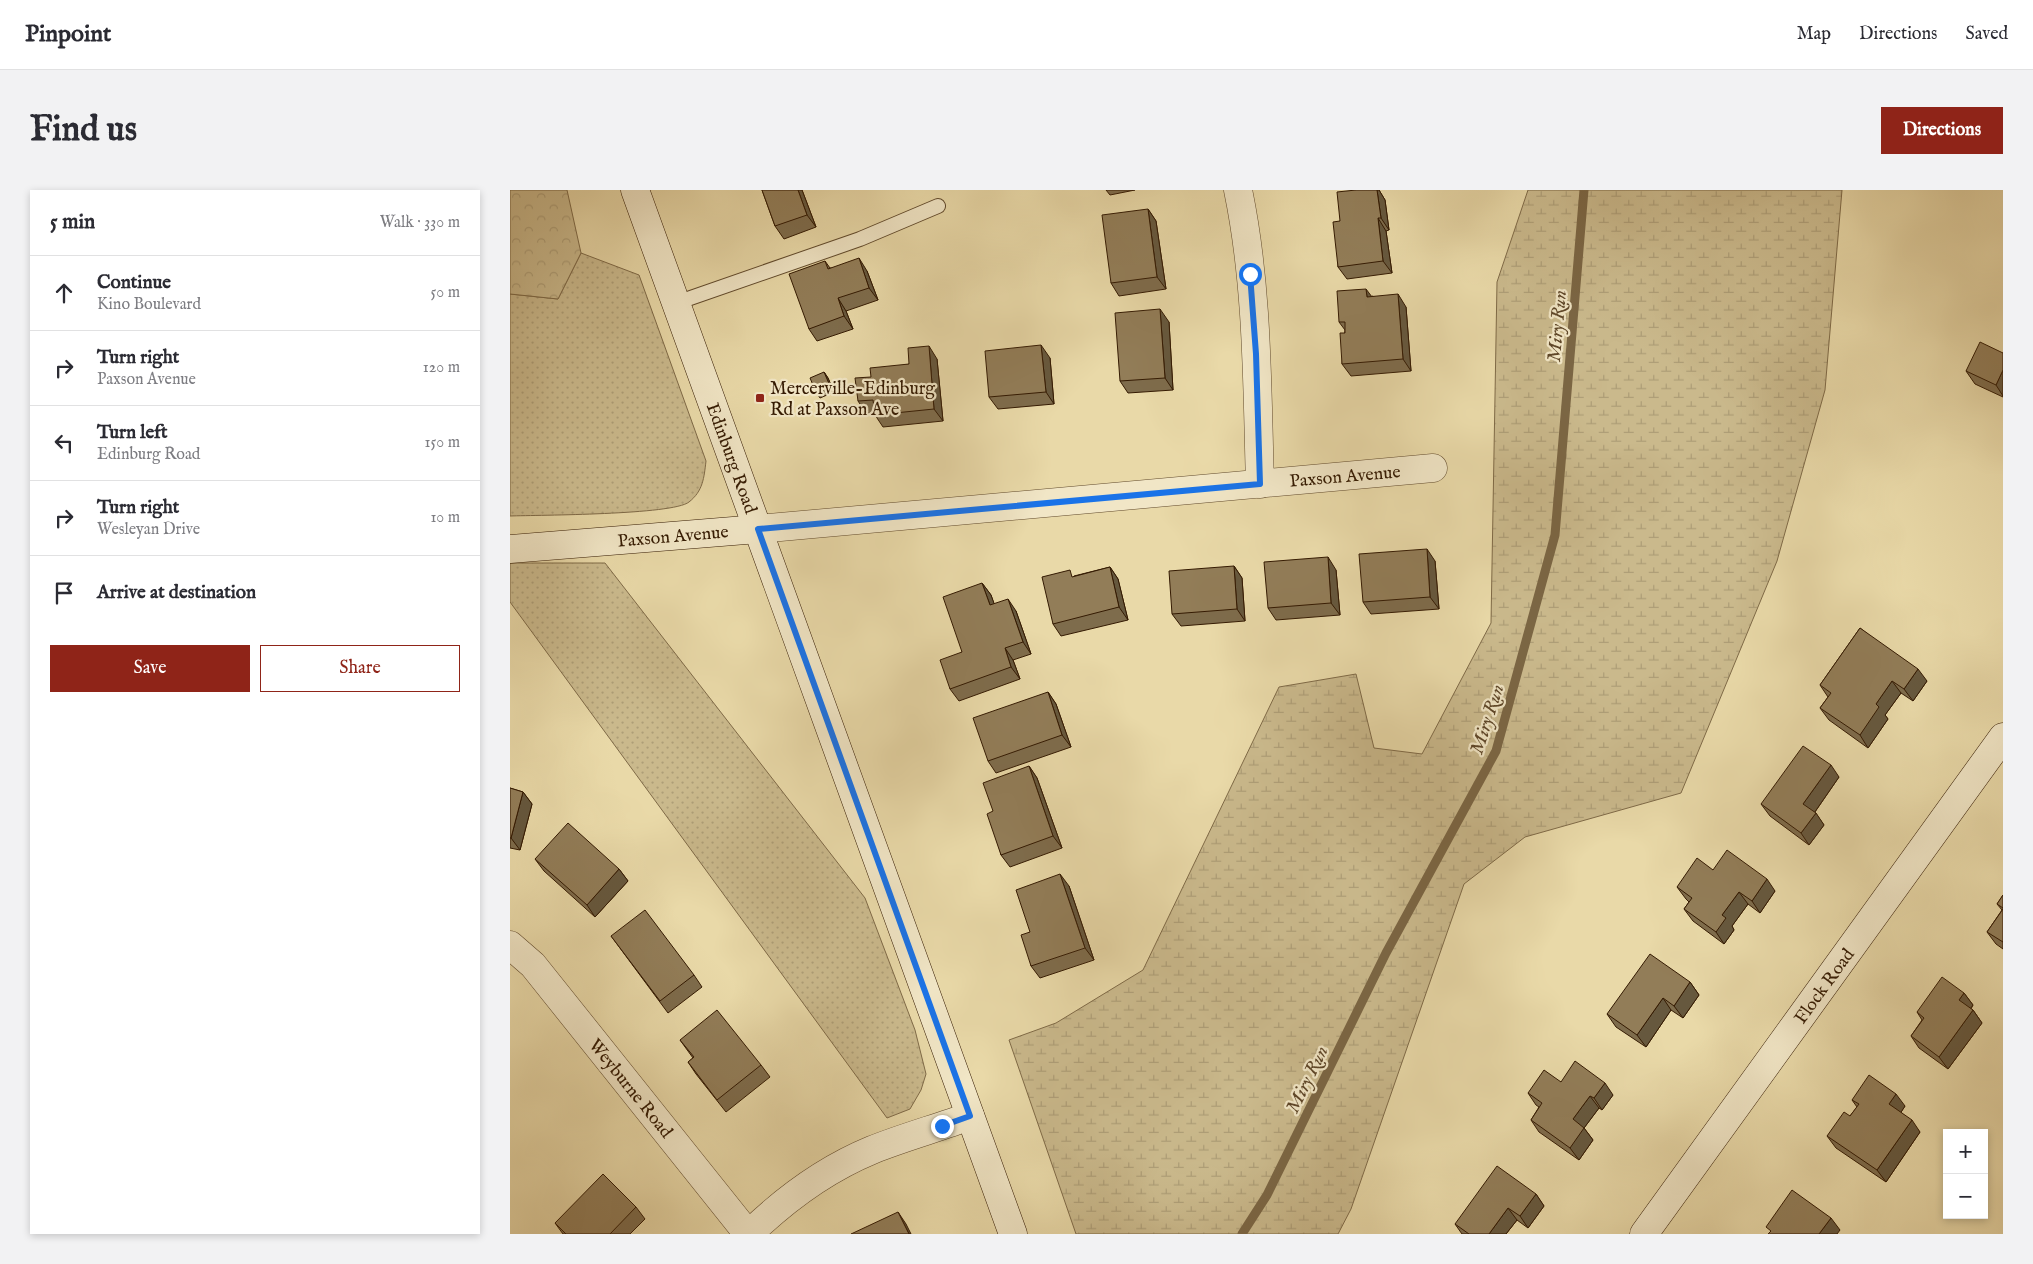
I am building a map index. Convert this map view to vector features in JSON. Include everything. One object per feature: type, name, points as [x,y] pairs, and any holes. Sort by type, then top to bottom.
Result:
[{"type":"street","name":"Edinburg Road","points":[[635,190],[1013,1234]]},
{"type":"street","points":[[1238,190],[1250,274],[1256,354],[1260,484]]},
{"type":"street","name":"Paxson Avenue","points":[[510,549],[758,529],[1433,468]]},
{"type":"street","name":"Flock Road","points":[[1644,1234],[2003,737]]},
{"type":"street","name":"Weyburne Road","points":[[510,945],[533,965],[748,1234]]},
{"type":"street","points":[[748,1234],[772,1211],[824,1175],[872,1150],[970,1116]]},
{"type":"lane","points":[[676,303],[860,239],[938,206]]},
{"type":"green space","points":[[510,190],[567,190],[581,253],[558,299],[510,294]]},
{"type":"green space","points":[[1528,190],[1842,190],[1825,390],[1777,561],[1681,793],[1525,837],[1464,884],[1351,1209],[1338,1234],[1076,1234],[1009,1040],[1056,1023],[1143,970],[1279,687],[1356,674],[1374,748],[1422,754],[1491,623],[1497,282]]},
{"type":"green space","points":[[581,253],[639,275],[706,461],[703,479],[700,489],[689,502],[658,510],[575,515],[510,516],[510,294],[558,299]]},
{"type":"green space","points":[[510,563],[605,563],[865,898],[915,1030],[926,1074],[921,1090],[910,1109],[887,1118],[510,602]]},
{"type":"building","points":[[762,190],[798,190],[807,215],[775,226]]},
{"type":"building","points":[[1377,190],[1381,218],[1378,218],[1383,261],[1338,267],[1333,222],[1340,221],[1337,192]]},
{"type":"building","points":[[1148,209],[1157,277],[1111,283],[1102,215]]},
{"type":"building","points":[[859,258],[869,288],[838,298],[844,316],[809,329],[789,274],[825,261],[828,269]]},
{"type":"building","points":[[1366,289],[1367,297],[1398,294],[1403,359],[1342,364],[1340,333],[1345,333],[1345,322],[1339,322],[1337,291]]},
{"type":"building","points":[[1160,309],[1165,378],[1120,381],[1115,313]]},
{"type":"building","points":[[1980,342],[2003,353],[2003,370],[1996,385],[1966,371]]},
{"type":"building","points":[[1041,345],[1046,392],[989,397],[985,351]]},
{"type":"building","points":[[929,346],[934,409],[875,415],[873,400],[858,401],[855,378],[871,377],[870,368],[909,364],[908,348]]},
{"type":"building","points":[[824,372],[830,386],[816,392],[810,378]]},
{"type":"building","points":[[1427,549],[1430,597],[1363,602],[1359,554]]},
{"type":"building","points":[[1328,557],[1331,603],[1268,608],[1264,562]]},
{"type":"building","points":[[1234,566],[1237,609],[1172,614],[1169,571]]},
{"type":"building","points":[[1110,567],[1119,607],[1053,624],[1042,577],[1070,570],[1072,577]]},
{"type":"building","points":[[982,583],[990,605],[1008,599],[1023,642],[1005,648],[1011,667],[950,689],[940,660],[962,652],[943,597]]},
{"type":"building","points":[[1860,628],[1918,669],[1904,689],[1892,681],[1876,704],[1879,707],[1860,735],[1820,708],[1831,693],[1820,685]]},
{"type":"building","points":[[1048,692],[1062,735],[988,761],[973,718]]},
{"type":"building","points":[[1803,746],[1831,765],[1803,804],[1816,813],[1801,833],[1761,804]]},
{"type":"building","points":[[1029,766],[1053,836],[1001,855],[987,814],[993,811],[983,783]]},
{"type":"building","points":[[510,788],[523,792],[511,838],[510,838]]},
{"type":"building","points":[[568,823],[619,869],[587,905],[535,859]]},
{"type":"building","points":[[1727,850],[1767,879],[1752,901],[1739,892],[1722,915],[1726,918],[1716,932],[1684,909],[1692,898],[1677,887],[1697,858],[1713,870]]},
{"type":"building","points":[[1060,874],[1085,948],[1031,966],[1021,935],[1030,932],[1016,890]]},
{"type":"building","points":[[2003,895],[2003,908],[1997,904]]},
{"type":"building","points":[[2003,909],[2003,942],[1987,932]]},
{"type":"building","points":[[645,910],[694,975],[660,1001],[611,936]]},
{"type":"building","points":[[1650,954],[1690,982],[1674,1006],[1663,998],[1637,1035],[1607,1014]]},
{"type":"building","points":[[1942,977],[1964,993],[1959,1000],[1973,1010],[1939,1057],[1911,1036],[1924,1018],[1917,1012]]},
{"type":"building","points":[[717,1010],[761,1065],[717,1100],[688,1062],[694,1057],[680,1040]]},
{"type":"building","points":[[1575,1061],[1605,1083],[1594,1098],[1590,1096],[1573,1119],[1584,1128],[1570,1148],[1531,1120],[1542,1103],[1528,1093],[1544,1070],[1561,1082]]},
{"type":"building","points":[[1869,1075],[1896,1094],[1889,1104],[1912,1120],[1877,1170],[1827,1136],[1844,1112],[1850,1116],[1859,1104],[1852,1100]]},
{"type":"building","points":[[1497,1166],[1536,1194],[1520,1216],[1508,1208],[1489,1234],[1469,1234],[1455,1224]]},
{"type":"building","points":[[603,1174],[636,1207],[610,1234],[566,1234],[555,1223]]},
{"type":"building","points":[[1792,1190],[1831,1218],[1819,1234],[1768,1234],[1771,1231],[1766,1227]]},
{"type":"building","points":[[898,1212],[909,1234],[851,1234]]},
{"type":"waterway","name":"Miry Run","points":[[1242,1234],[1267,1195],[1386,953],[1496,751],[1555,535],[1584,190]]},
{"type":"place","name":"Mercerville-Edinburg Rd at Paxson Ave","points":[[760,398]]},
{"type":"route","points":[[942,1126],[970,1116],[758,529],[1260,484],[1256,354],[1250,274]]}]
